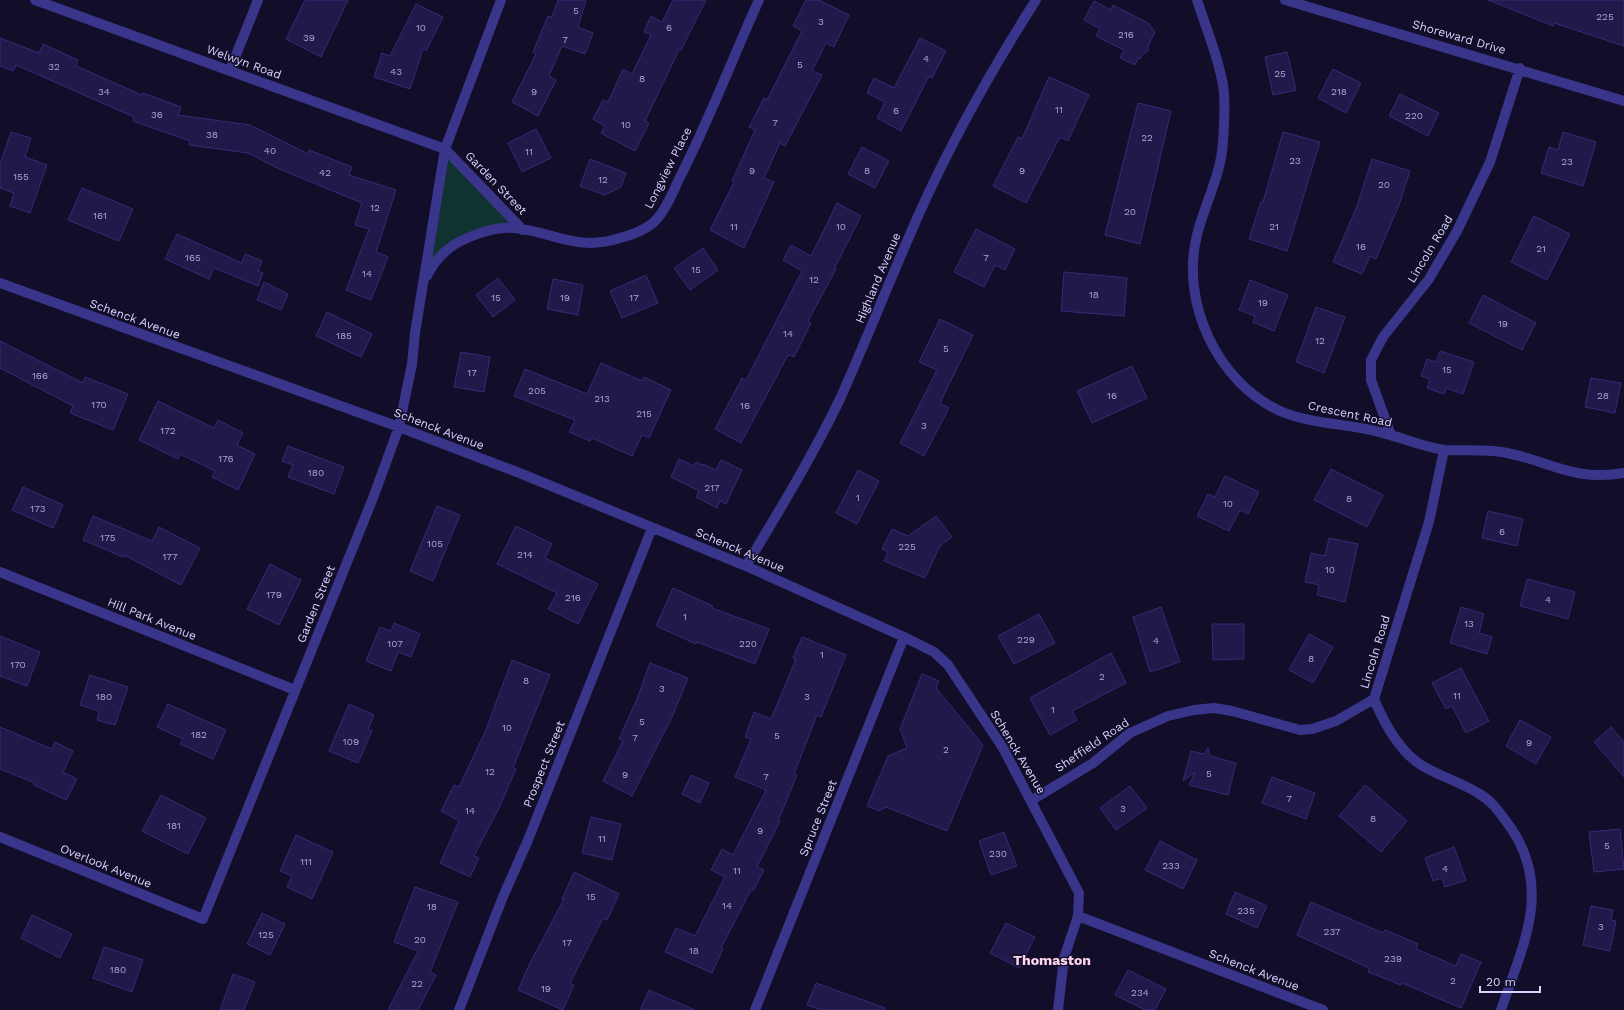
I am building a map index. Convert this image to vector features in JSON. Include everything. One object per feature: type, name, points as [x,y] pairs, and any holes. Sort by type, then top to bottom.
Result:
[{"type":"street","name":"Welwyn Road","points":[[35,0],[445,149]]},
{"type":"street","points":[[230,70],[258,0]]},
{"type":"street","name":"Garden Street","points":[[203,919],[373,498],[399,427],[412,364],[422,289],[445,149],[501,0]]},
{"type":"street","name":"Longview Place","points":[[523,230],[579,243],[603,243],[636,233],[652,223],[662,212],[691,155],[759,0]]},
{"type":"street","name":"Highland Avenue","points":[[746,566],[801,474],[839,399],[883,303],[905,245],[955,139],[1006,47],[1036,0]]},
{"type":"street","name":"Crescent Road","points":[[1197,0],[1220,73],[1224,98],[1223,144],[1218,176],[1197,235],[1192,267],[1193,288],[1208,338],[1216,353],[1236,380],[1259,398],[1281,411],[1320,423],[1362,428],[1444,450],[1502,452],[1585,476],[1624,473]]},
{"type":"street","name":"Shoreward Drive","points":[[1286,0],[1520,68],[1624,101]]},
{"type":"street","name":"Lincoln Road","points":[[1391,435],[1371,380],[1372,360],[1383,337],[1430,278],[1457,231],[1490,162],[1520,68]]},
{"type":"street","name":"Garden Street","points":[[445,149],[523,230]]},
{"type":"street","name":"Garden Street","points":[[422,289],[436,260],[458,242],[491,230],[506,228],[523,230]]},
{"type":"street","name":"Schenck Avenue","points":[[0,283],[399,427],[522,474],[746,566],[904,636],[934,652],[948,665],[1003,748],[1032,800],[1076,887],[1080,901],[1078,916],[1323,1010]]},
{"type":"street","name":"Lincoln Road","points":[[1444,450],[1430,522],[1374,699],[1386,724],[1409,755],[1420,764],[1479,794],[1497,808],[1518,839],[1524,854],[1533,889],[1531,920],[1502,1010]]},
{"type":"street","name":"Prospect Street","points":[[459,1010],[502,899],[528,840],[652,528]]},
{"type":"street","name":"Hill Park Avenue","points":[[0,572],[295,690]]},
{"type":"street","name":"Spruce Street","points":[[756,1010],[904,636]]},
{"type":"street","name":"Sheffield Road","points":[[1032,800],[1093,763],[1130,733],[1168,716],[1194,710],[1214,708],[1232,710],[1300,730],[1312,729],[1336,721],[1374,699]]},
{"type":"street","name":"Overlook Avenue","points":[[0,837],[203,919]]},
{"type":"street","points":[[1058,1010],[1064,958],[1078,916]]},
{"type":"green space","points":[[445,149],[514,228],[458,242],[426,277]]},
{"type":"building","points":[[305,0],[348,0],[321,57],[286,39]]},
{"type":"building","points":[[558,0],[586,0],[578,27],[593,33],[585,54],[562,46],[549,76],[556,80],[538,116],[512,102],[536,54],[533,52],[548,16],[552,17]]},
{"type":"building","points":[[673,0],[706,0],[681,50],[679,50],[645,121],[649,123],[635,151],[601,133],[605,126],[593,119],[603,100],[608,102],[623,69],[632,74],[651,35],[644,32],[651,16],[662,22]]},
{"type":"building","points":[[806,0],[819,0],[849,15],[834,47],[826,43],[812,71],[822,75],[785,146],[780,143],[764,178],[774,182],[744,248],[710,230],[734,182],[732,181],[755,130],[749,127],[764,98],[767,100],[802,31],[793,26]]},
{"type":"building","points":[[1488,0],[1624,0],[1624,46],[1554,23],[1553,26]]},
{"type":"building","points":[[1094,1],[1111,10],[1113,5],[1148,23],[1155,32],[1148,46],[1148,51],[1143,54],[1140,59],[1138,58],[1135,65],[1120,58],[1124,50],[1096,36],[1100,29],[1084,20]]},
{"type":"building","points":[[416,4],[443,17],[426,51],[423,49],[410,89],[374,77],[382,53],[390,56]]},
{"type":"building","points":[[0,38],[39,53],[43,44],[78,60],[76,66],[142,95],[143,93],[181,107],[178,115],[250,125],[308,154],[309,150],[352,167],[349,175],[396,190],[376,252],[388,257],[371,300],[346,290],[369,229],[355,225],[362,203],[277,168],[248,153],[189,145],[190,141],[133,121],[134,117],[16,65],[13,71],[0,66]]},
{"type":"building","points":[[920,38],[946,51],[932,78],[929,76],[901,131],[877,118],[885,102],[867,93],[874,78],[894,88]]},
{"type":"building","points":[[1287,52],[1296,90],[1273,95],[1265,57]]},
{"type":"building","points":[[1333,69],[1361,83],[1346,113],[1318,98]]},
{"type":"building","points":[[1049,77],[1089,95],[1068,141],[1060,137],[1026,203],[993,186],[1018,137],[1022,139]]},
{"type":"building","points":[[1400,94],[1439,113],[1428,136],[1389,116]]},
{"type":"building","points":[[1138,103],[1171,111],[1140,244],[1105,235]]},
{"type":"building","points":[[536,129],[551,158],[522,172],[508,143]]},
{"type":"building","points":[[11,132],[31,138],[25,157],[47,165],[30,213],[10,206],[14,193],[0,188],[0,164]]},
{"type":"building","points":[[1283,132],[1320,142],[1287,251],[1249,239],[1261,202],[1263,202]]},
{"type":"building","points":[[1563,132],[1596,142],[1583,186],[1541,173],[1549,147],[1558,150]]},
{"type":"building","points":[[862,147],[889,161],[875,188],[848,174]]},
{"type":"building","points":[[590,159],[626,173],[621,187],[605,195],[580,186]]},
{"type":"building","points":[[1372,159],[1410,171],[1399,205],[1376,259],[1370,256],[1362,274],[1333,262],[1357,206]]},
{"type":"building","points":[[82,188],[133,209],[119,241],[68,220]]},
{"type":"building","points":[[837,203],[861,216],[834,269],[836,269],[808,321],[811,323],[794,357],[788,355],[741,443],[715,429],[742,378],[746,380],[802,271],[783,260],[791,245],[811,256]]},
{"type":"building","points":[[1534,216],[1570,234],[1547,280],[1511,262]]},
{"type":"building","points":[[976,229],[1015,249],[1005,270],[995,265],[984,287],[954,272]]},
{"type":"building","points":[[177,234],[242,263],[245,254],[262,261],[258,271],[263,273],[258,286],[214,268],[209,279],[165,259]]},
{"type":"building","points":[[703,248],[718,270],[690,290],[674,268]]},
{"type":"building","points":[[1064,272],[1127,278],[1124,316],[1061,311]]},
{"type":"building","points":[[646,275],[658,303],[622,318],[610,291]]},
{"type":"building","points":[[498,278],[515,300],[493,317],[476,295]]},
{"type":"building","points":[[553,279],[583,285],[578,315],[547,309]]},
{"type":"building","points":[[1250,280],[1288,295],[1274,331],[1253,322],[1255,316],[1239,310]]},
{"type":"building","points":[[264,282],[288,294],[281,310],[257,300]]},
{"type":"building","points":[[1483,295],[1536,323],[1522,350],[1469,323]]},
{"type":"building","points":[[1316,307],[1345,317],[1324,373],[1296,362]]},
{"type":"building","points":[[327,312],[372,334],[361,357],[316,336]]},
{"type":"building","points":[[940,319],[973,335],[940,403],[949,408],[924,456],[900,443],[937,370],[919,362]]},
{"type":"building","points":[[0,341],[83,383],[85,377],[128,394],[113,430],[70,413],[73,406],[0,368]]},
{"type":"building","points":[[1440,351],[1474,362],[1463,394],[1446,388],[1444,394],[1427,388],[1430,379],[1421,376],[1427,359],[1436,362]]},
{"type":"building","points":[[461,352],[490,357],[484,392],[454,387]]},
{"type":"building","points":[[601,363],[642,381],[644,377],[671,390],[649,438],[642,435],[632,456],[592,438],[590,441],[569,432],[575,420],[514,396],[525,369],[587,394]]},
{"type":"building","points":[[1132,366],[1147,398],[1092,423],[1077,391]]},
{"type":"building","points":[[1591,378],[1621,383],[1615,413],[1585,407]]},
{"type":"building","points":[[158,401],[214,428],[218,420],[243,433],[237,445],[255,454],[238,490],[212,477],[215,471],[180,454],[178,459],[139,440]]},
{"type":"building","points":[[288,446],[344,467],[334,494],[288,477],[293,465],[282,461]]},
{"type":"building","points":[[679,459],[694,466],[696,462],[716,470],[721,460],[742,470],[726,504],[720,501],[717,508],[696,497],[699,491],[671,477]]},
{"type":"building","points":[[1331,469],[1383,495],[1367,527],[1314,500]]},
{"type":"building","points":[[858,470],[879,481],[857,524],[836,513]]},
{"type":"building","points":[[1225,476],[1259,492],[1248,514],[1240,510],[1229,531],[1197,516],[1208,494],[1215,497]]},
{"type":"building","points":[[23,487],[63,505],[53,528],[12,510]]},
{"type":"building","points":[[437,506],[460,515],[433,581],[410,571]]},
{"type":"building","points":[[1488,511],[1523,519],[1517,546],[1482,538]]},
{"type":"building","points":[[93,516],[152,541],[159,527],[200,548],[181,585],[124,555],[123,557],[83,540]]},
{"type":"building","points":[[936,516],[952,537],[940,546],[925,578],[884,561],[888,552],[882,549],[892,529],[908,536]]},
{"type":"building","points":[[516,526],[552,544],[545,558],[598,584],[578,624],[548,609],[557,593],[497,564]]},
{"type":"building","points":[[1329,538],[1358,544],[1345,602],[1317,595],[1319,585],[1305,582],[1311,553],[1325,556]]},
{"type":"building","points":[[270,564],[301,580],[279,625],[247,609]]},
{"type":"building","points":[[1527,579],[1575,592],[1568,619],[1520,606]]},
{"type":"building","points":[[673,588],[713,606],[712,608],[769,629],[755,664],[697,642],[696,644],[656,626]]},
{"type":"building","points":[[1161,607],[1180,662],[1150,672],[1133,617]]},
{"type":"building","points":[[1461,607],[1484,614],[1479,633],[1492,637],[1487,654],[1450,643]]},
{"type":"building","points":[[1039,614],[1055,643],[1014,664],[998,636]]},
{"type":"building","points":[[394,623],[420,634],[411,657],[398,652],[391,671],[366,661],[380,627],[391,631]]},
{"type":"building","points":[[1212,624],[1244,624],[1244,659],[1213,660]]},
{"type":"building","points":[[1309,634],[1333,647],[1313,683],[1289,670]]},
{"type":"building","points":[[0,636],[40,652],[27,686],[0,676]]},
{"type":"building","points":[[802,637],[846,655],[821,717],[817,715],[794,774],[797,775],[778,821],[780,821],[757,867],[764,870],[753,891],[751,890],[721,948],[723,949],[712,973],[665,952],[676,928],[695,936],[725,877],[711,870],[722,849],[733,855],[766,790],[735,777],[751,739],[745,737],[754,712],[771,719],[796,659],[793,658]]},
{"type":"building","points":[[1111,653],[1126,683],[1072,711],[1077,720],[1050,735],[1030,698]]},
{"type":"building","points":[[512,660],[550,675],[513,768],[516,769],[499,808],[474,856],[479,858],[470,877],[440,863],[459,821],[441,811],[454,785],[459,787],[485,732]]},
{"type":"building","points":[[650,663],[688,678],[672,717],[632,796],[603,781],[623,741],[619,739],[637,699]]},
{"type":"building","points":[[1461,668],[1489,721],[1466,733],[1452,706],[1446,709],[1432,683]]},
{"type":"building","points":[[922,674],[939,681],[936,688],[983,745],[947,831],[886,807],[879,811],[867,806],[888,756],[907,748],[900,729]]},
{"type":"building","points":[[90,675],[128,687],[115,725],[97,720],[99,711],[80,705]]},
{"type":"building","points":[[168,704],[226,730],[213,759],[180,744],[183,739],[157,727]]},
{"type":"building","points":[[349,704],[374,715],[368,729],[372,731],[358,763],[329,751]]},
{"type":"building","points":[[1520,720],[1551,737],[1536,764],[1506,746]]},
{"type":"building","points":[[0,727],[52,749],[55,742],[73,751],[63,772],[77,779],[66,800],[34,785],[35,783],[0,769]]},
{"type":"building","points":[[1611,727],[1624,742],[1624,777],[1594,742]]},
{"type":"building","points":[[1208,748],[1210,756],[1236,763],[1228,795],[1189,785],[1195,772],[1183,781],[1191,751],[1204,754]]},
{"type":"building","points":[[691,775],[709,783],[700,803],[682,794]]},
{"type":"building","points":[[1272,777],[1315,793],[1306,819],[1262,803]]},
{"type":"building","points":[[1365,785],[1407,821],[1381,852],[1339,816]]},
{"type":"building","points":[[1130,786],[1147,808],[1116,830],[1100,808]]},
{"type":"building","points":[[161,795],[206,818],[188,854],[142,831]]},
{"type":"building","points":[[591,817],[621,824],[612,860],[582,853]]},
{"type":"building","points":[[1620,829],[1624,869],[1594,872],[1589,832]]},
{"type":"building","points":[[1004,832],[1017,866],[991,875],[979,841]]},
{"type":"building","points":[[296,835],[333,852],[312,899],[287,887],[292,876],[280,871]]},
{"type":"building","points":[[1160,841],[1197,860],[1183,889],[1145,870]]},
{"type":"building","points":[[1454,847],[1466,880],[1445,887],[1442,878],[1433,881],[1425,858]]},
{"type":"building","points":[[574,872],[619,894],[607,920],[603,918],[570,983],[574,985],[563,1010],[518,990],[529,965],[564,899],[562,899]]},
{"type":"building","points":[[415,887],[458,902],[430,972],[436,975],[418,1010],[388,1010],[418,951],[394,942]]},
{"type":"building","points":[[1235,892],[1267,906],[1257,928],[1226,914]]},
{"type":"building","points":[[1311,902],[1383,933],[1385,930],[1418,944],[1416,949],[1456,966],[1461,954],[1481,962],[1461,1008],[1402,983],[1401,985],[1368,972],[1369,968],[1297,935]]},
{"type":"building","points":[[1591,906],[1613,910],[1611,920],[1616,921],[1610,951],[1583,945]]},
{"type":"building","points":[[262,913],[285,924],[270,955],[247,944]]},
{"type":"building","points":[[32,915],[72,934],[60,958],[21,938]]},
{"type":"building","points":[[1006,923],[1035,937],[1019,968],[990,953]]},
{"type":"building","points":[[104,947],[143,960],[132,992],[93,978]]},
{"type":"building","points":[[1128,970],[1166,989],[1155,1010],[1145,1010],[1115,995]]},
{"type":"building","points":[[233,974],[255,982],[244,1010],[220,1010]]},
{"type":"building","points":[[816,983],[885,1008],[884,1010],[821,1010],[807,1005]]},
{"type":"building","points":[[649,990],[695,1010],[640,1010]]},
{"type":"district","name":"Thomaston","points":[[1052,960]]}]
